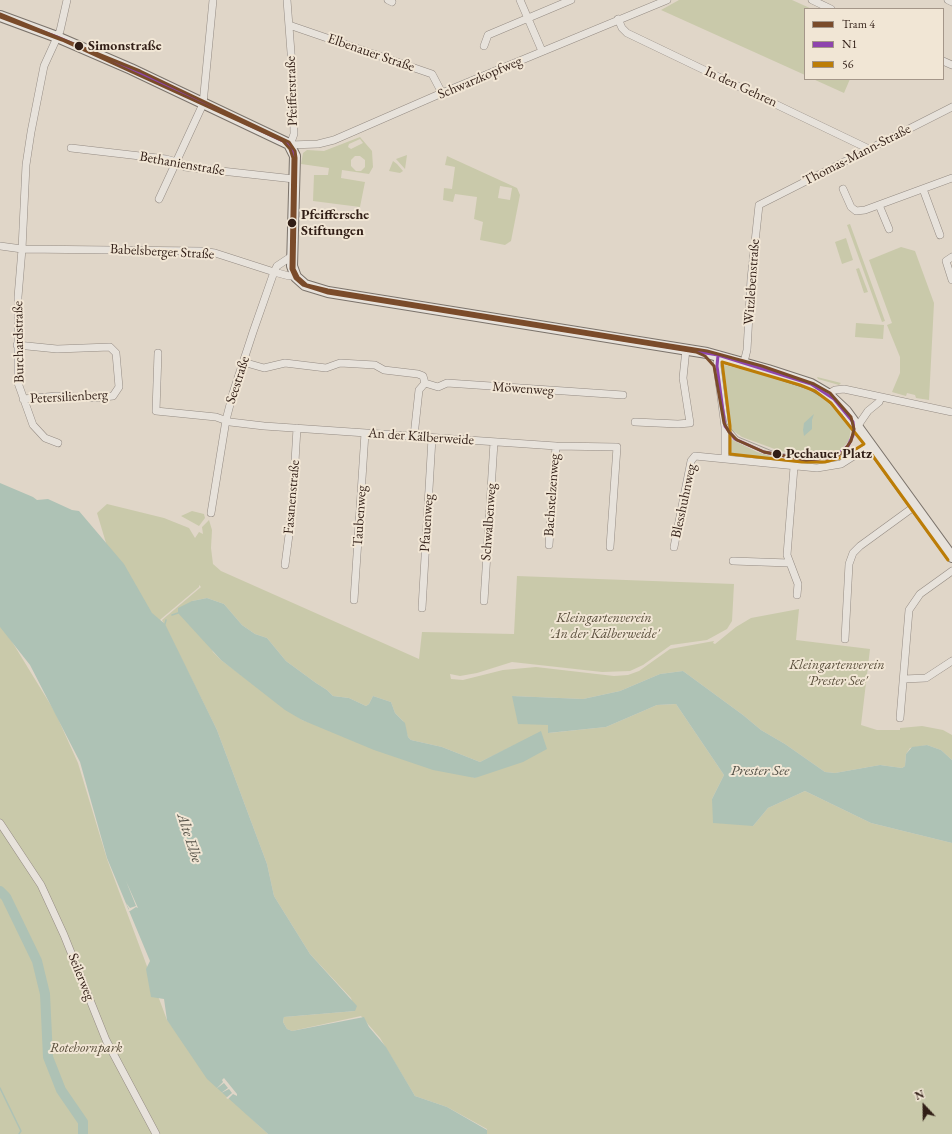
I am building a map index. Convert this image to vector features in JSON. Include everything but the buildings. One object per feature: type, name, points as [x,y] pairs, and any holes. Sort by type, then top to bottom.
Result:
[{"type":"main road","points":[[0,16],[57,37],[282,139],[290,145]]},
{"type":"main road","name":"Pfeifferstraße","points":[[290,145],[295,154],[292,256],[292,269],[295,276]]},
{"type":"main road","points":[[295,276],[305,285],[328,292],[686,349],[718,355],[802,380],[828,394],[842,407],[952,557]]},
{"type":"street","points":[[22,248],[26,165],[31,132],[44,66],[57,37],[66,11],[67,0]]},
{"type":"street","points":[[159,199],[203,103],[213,0]]},
{"type":"street","name":"Pfeifferstraße","points":[[287,0],[294,134],[290,145]]},
{"type":"street","points":[[520,0],[542,51]]},
{"type":"street","points":[[484,46],[488,35],[571,0]]},
{"type":"street","name":"Schwarzkopfweg","points":[[290,145],[318,144],[334,140],[653,3],[667,0]]},
{"type":"street","points":[[812,0],[829,8]]},
{"type":"street","points":[[948,0],[952,2]]},
{"type":"street","name":"In den Gehren","points":[[618,19],[622,28],[627,33],[870,149]]},
{"type":"street","name":"Elbenauer Straße","points":[[289,25],[432,74],[442,93]]},
{"type":"street","name":"Thomas-Mann-Straße","points":[[762,203],[952,107]]},
{"type":"street","name":"Bethanienstraße","points":[[71,148],[166,159],[177,162],[185,167],[294,179]]},
{"type":"street","points":[[843,189],[851,207],[856,211],[879,205],[952,178]]},
{"type":"street","points":[[923,189],[940,235]]},
{"type":"street","name":"Witzlebenstraße","points":[[744,362],[747,350],[758,208],[762,203]]},
{"type":"street","points":[[879,205],[889,229]]},
{"type":"street","name":"Babelsberger Straße","points":[[0,246],[22,248],[202,251],[215,253],[274,272]]},
{"type":"street","name":"Burchardstraße","points":[[22,248],[18,297],[17,379],[30,421],[36,430],[48,440],[58,443]]},
{"type":"street","points":[[292,256],[277,266],[274,272],[295,276]]},
{"type":"street","points":[[952,256],[946,262],[952,280]]},
{"type":"street","name":"Seestraße","points":[[212,513],[226,420],[233,393],[274,272]]},
{"type":"street","name":"Petersilienberg","points":[[17,345],[57,349],[110,347],[116,353],[119,387],[113,396],[95,398],[57,396],[23,399]]},
{"type":"street","points":[[636,422],[678,424],[690,423],[683,378],[686,349]]},
{"type":"street","name":"An der Kälberweide","points":[[158,353],[156,411],[216,417],[226,420],[297,428],[556,446],[617,448],[610,547]]},
{"type":"street","points":[[718,355],[717,366],[725,427],[725,459],[817,468],[836,466],[855,456],[871,445]]},
{"type":"street","points":[[244,362],[264,368],[285,363],[326,368],[340,363],[375,365],[384,370],[418,374],[423,376],[425,383],[419,390],[414,436]]},
{"type":"street","name":"Möwenweg","points":[[425,383],[438,387],[447,383],[623,396]]},
{"type":"street","points":[[828,394],[840,389],[952,412]]},
{"type":"street","points":[[855,424],[868,411],[877,405],[881,397]]},
{"type":"street","name":"Fasanenstraße","points":[[285,565],[292,512],[297,428]]},
{"type":"street","name":"Taubenweg","points":[[354,600],[365,433]]},
{"type":"street","name":"Pfauenweg","points":[[422,608],[432,438]]},
{"type":"street","name":"Schwalbenweg","points":[[484,601],[494,442]]},
{"type":"street","name":"Bachstelzenweg","points":[[549,545],[556,446]]},
{"type":"street","name":"Blesshuhnweg","points":[[674,548],[691,460],[695,456],[725,459]]},
{"type":"street","points":[[794,466],[787,555],[798,584],[797,595]]},
{"type":"street","points":[[844,639],[849,564],[853,553],[860,546],[915,506]]},
{"type":"street","points":[[733,561],[789,563]]},
{"type":"street","points":[[900,718],[909,610],[918,596],[952,571]]},
{"type":"street","points":[[904,679],[926,678],[952,661]]},
{"type":"street","name":"Seilerweg","points":[[0,823],[40,885],[64,935],[106,1040],[156,1134]]},
{"type":"green space","points":[[679,0],[792,0],[810,8],[804,8],[804,75],[661,10]]},
{"type":"green space","points":[[815,80],[850,80],[844,93]]},
{"type":"green space","points":[[360,137],[372,151],[373,167],[369,174],[342,170],[341,178],[365,182],[360,207],[313,201],[314,175],[328,175],[329,168],[301,164],[303,153],[307,150],[324,151]],"holes":[[[360,139],[363,143],[351,149],[348,147],[349,144]],[[355,156],[360,156],[365,160],[365,167],[361,171],[356,171],[351,166],[351,160]]]},
{"type":"green space","points":[[407,155],[405,169],[396,159]]},
{"type":"green space","points":[[447,156],[517,188],[520,195],[511,241],[505,245],[480,240],[483,222],[474,219],[477,197],[455,194],[453,202],[443,200],[444,188],[452,189],[455,167],[445,165]],"holes":[[[500,186],[512,188],[510,200],[498,198]]]},
{"type":"green space","points":[[393,161],[403,171],[400,173],[389,171]]},
{"type":"green space","points":[[850,224],[885,321],[882,322],[847,225]]},
{"type":"green space","points":[[846,238],[853,260],[842,264],[835,242]]},
{"type":"green space","points":[[901,247],[915,251],[934,303],[929,400],[916,398],[915,395],[907,393],[906,396],[892,392],[900,373],[900,357],[887,325],[892,323],[869,260]]},
{"type":"green space","points":[[859,268],[868,292],[864,293],[856,269]]},
{"type":"green space","points":[[856,323],[884,325],[883,339],[855,337]]},
{"type":"green space","name":"Pechauer Platz","points":[[720,364],[789,380],[828,400],[839,409],[851,427],[849,441],[836,454],[821,456],[780,451],[742,437],[732,430],[727,421]]},
{"type":"green space","points":[[817,377],[841,383],[839,385],[818,379]]},
{"type":"green space","name":"Pechauer Platz","points":[[729,438],[757,452],[792,462],[730,456]]},
{"type":"green space","points":[[107,504],[164,518],[189,528],[195,538],[199,532],[203,534],[202,527],[209,520],[212,530],[211,548],[213,564],[221,571],[419,659],[422,632],[514,634],[517,576],[734,584],[732,621],[727,629],[707,640],[671,645],[643,665],[630,671],[602,672],[512,662],[477,673],[460,676],[450,674],[451,679],[463,680],[503,670],[536,667],[614,676],[628,675],[639,671],[670,649],[714,641],[713,643],[715,644],[736,627],[751,618],[799,609],[796,640],[870,649],[861,725],[877,730],[900,730],[900,728],[922,726],[943,730],[952,735],[952,760],[941,750],[927,745],[910,748],[906,754],[905,766],[902,768],[880,765],[835,773],[825,772],[785,744],[761,730],[683,671],[660,674],[620,691],[583,699],[512,696],[548,725],[549,733],[606,727],[657,705],[676,704],[724,775],[712,799],[753,826],[768,808],[805,791],[871,823],[952,843],[952,1134],[487,1134],[487,1129],[447,1107],[415,1096],[380,1038],[361,1016],[292,1031],[287,1029],[283,1022],[284,1017],[355,1011],[351,998],[310,954],[274,896],[267,864],[217,730],[162,620],[201,587],[199,585],[199,587],[161,619],[153,628],[109,553],[97,513]],"holes":[[[207,598],[224,604],[242,625],[255,634],[267,638],[286,661],[327,690],[333,696],[349,698],[366,706],[369,704],[373,696],[391,702],[395,713],[403,721],[408,737],[411,740],[442,747],[480,762],[541,732],[475,778],[302,720],[221,660],[213,652],[192,601]]]},
{"type":"green space","points":[[192,511],[204,514],[205,518],[199,526],[181,516]]},
{"type":"green space","name":"Rotehornpark","points":[[0,622],[55,712],[78,763],[107,859],[167,1020],[255,1122],[268,1134],[0,1134]]},
{"type":"water","points":[[814,414],[812,429],[804,436],[804,423]]},
{"type":"water","name":"Alte Elbe","points":[[0,483],[37,500],[48,499],[72,510],[79,511],[124,564],[152,613],[165,624],[217,730],[267,864],[274,896],[310,954],[357,1006],[355,1011],[284,1017],[283,1022],[287,1029],[292,1031],[364,1017],[369,1027],[386,1047],[415,1096],[447,1107],[487,1130],[487,1134],[268,1134],[207,1079],[167,1020],[164,999],[151,997],[146,969],[150,961],[107,858],[80,762],[30,665],[0,627]]},
{"type":"water","points":[[207,598],[224,604],[242,625],[255,634],[267,638],[286,661],[327,690],[333,696],[349,698],[366,706],[369,704],[373,696],[391,702],[395,713],[405,723],[408,737],[411,740],[442,747],[480,762],[541,731],[547,749],[523,762],[475,778],[433,770],[374,750],[302,720],[285,710],[221,660],[178,613],[178,608],[192,601]]},
{"type":"water","name":"Prester See","points":[[683,671],[761,730],[785,744],[825,772],[835,773],[880,765],[902,768],[905,766],[906,754],[912,747],[927,745],[941,750],[952,760],[952,843],[871,823],[805,791],[768,808],[753,826],[713,823],[712,799],[724,775],[676,704],[657,705],[606,727],[548,733],[548,725],[518,724],[512,696],[583,699],[620,691],[660,674]]},
{"type":"pier","points":[[126,881],[138,908],[136,907],[130,911],[127,911],[129,909],[126,903],[130,908],[136,906]]},
{"type":"pier","points":[[224,1078],[237,1096],[233,1094],[228,1099],[226,1098],[232,1093],[229,1089],[221,1093],[228,1088],[224,1083],[216,1089],[223,1082],[222,1080]]},
{"type":"waterway","points":[[172,615],[178,613]]},
{"type":"waterway","points":[[165,624],[166,620]]},
{"type":"waterway","points":[[0,891],[6,897],[37,961],[45,994],[48,1057],[61,1090],[83,1122],[83,1134]]},
{"type":"waterway","points":[[0,1088],[21,1131],[19,1134]]},
{"type":"tram line","name":"4","points":[[0,14],[140,71],[289,142],[295,151],[296,158],[294,269],[298,277],[307,285],[328,290],[707,351],[762,366],[814,384],[830,393],[851,417],[854,429],[851,441],[844,451],[836,457],[806,460],[764,452],[737,440],[729,432],[724,423],[714,366],[705,356],[696,352],[328,293],[303,285],[295,278],[291,269],[293,158],[290,149],[283,141],[62,40],[0,17]]},
{"type":"tram line","points":[[718,384],[727,424],[738,437],[777,453],[824,459]]},
{"type":"transit line","name":"N1","points":[[0,16],[57,37],[131,69],[289,144],[295,156],[292,266],[296,277],[305,285],[328,292],[718,355]]},
{"type":"transit line","name":"N1","points":[[718,355],[811,384],[834,399],[853,422],[854,433],[848,446],[835,457],[806,460],[764,452],[735,439],[725,426],[717,366],[718,355]]},
{"type":"transit line","name":"56","points":[[722,362],[800,385],[815,391],[831,403],[864,444],[843,457],[825,462],[802,462],[730,454],[730,426],[722,362]]},
{"type":"transit line","name":"56","points":[[870,452],[948,560]]},
{"type":"place","name":"Simonstraße","points":[[79,46]]},
{"type":"place","name":"Pfeiffersche Stiftungen","points":[[292,223]]},
{"type":"place","name":"Pechauer Platz","points":[[777,454]]},
{"type":"park label","name":"Kleingartenverein 'An der Kälberweide'","points":[[604,626]]},
{"type":"park label","name":"Kleingartenverein 'Prester See'","points":[[837,674]]}]
